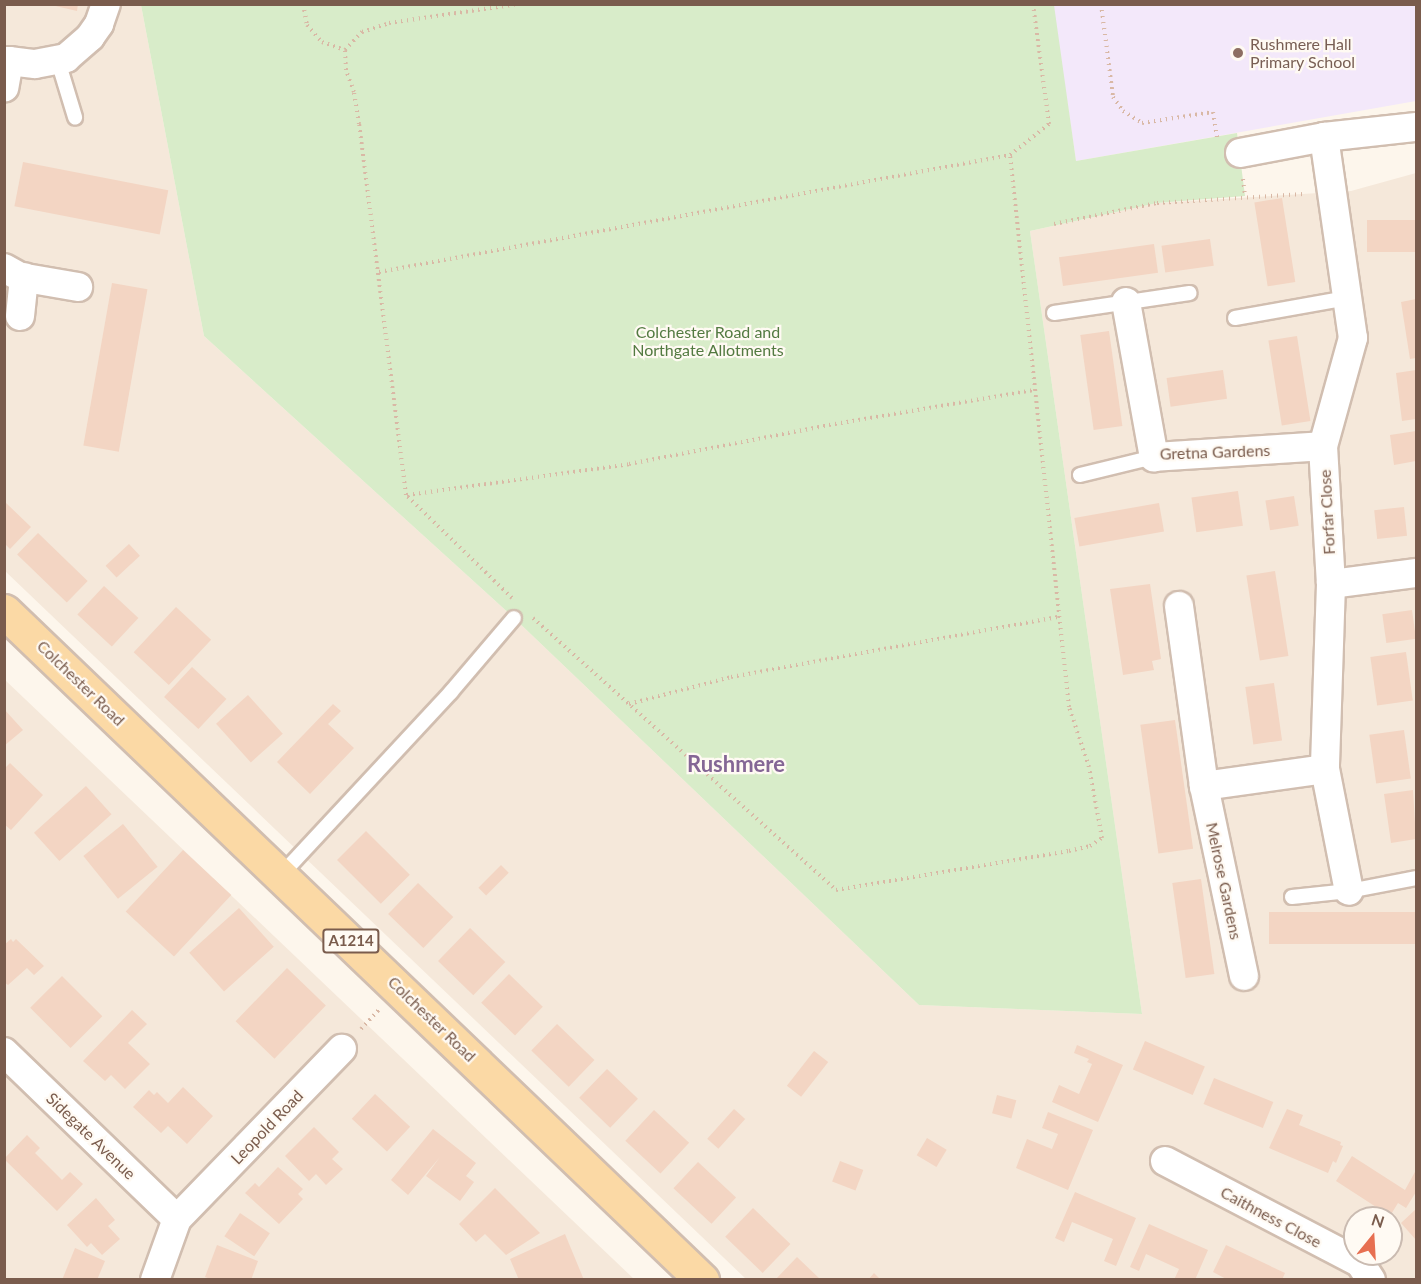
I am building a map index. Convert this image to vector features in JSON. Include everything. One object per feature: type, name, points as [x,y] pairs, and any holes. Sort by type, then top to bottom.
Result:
[{"type":"main road","name":"Colchester Road","points":[[4,611],[400,988],[702,1280]]},
{"type":"street","points":[[6,70],[58,61],[81,47],[99,24],[106,4]]},
{"type":"street","points":[[1240,153],[1324,137],[1416,127]]},
{"type":"street","name":"Forfar Close","points":[[1324,137],[1353,338],[1323,446],[1330,584],[1325,769],[1349,891]]},
{"type":"street","points":[[20,316],[14,273],[78,287]]},
{"type":"street","name":"Gretna Gardens","points":[[1126,302],[1154,457],[1323,446]]},
{"type":"street","points":[[1330,584],[1416,573]]},
{"type":"street","name":"Melrose Gardens","points":[[1179,606],[1204,786],[1244,976]]},
{"type":"street","points":[[1204,786],[1325,769]]},
{"type":"street","name":"Leopold Road","points":[[155,1280],[177,1219],[342,1049]]},
{"type":"street","name":"Sidegate Avenue","points":[[4,1052],[177,1219]]},
{"type":"street","name":"Caithness Close","points":[[1165,1161],[1360,1263],[1371,1280]]},
{"type":"lane","points":[[58,61],[75,117]]},
{"type":"lane","points":[[1054,313],[1190,293]]},
{"type":"lane","points":[[1235,318],[1347,298]]},
{"type":"lane","points":[[1080,475],[1154,457]]},
{"type":"lane","points":[[282,875],[520,615]]},
{"type":"lane","points":[[1292,897],[1349,891],[1416,878]]},
{"type":"path","points":[[303,4],[307,25],[322,42],[345,50]]},
{"type":"path","points":[[517,4],[389,23],[362,32],[345,50],[346,70],[354,92],[379,272],[406,495],[517,603]]},
{"type":"path","points":[[379,272],[1010,155],[1049,124],[1033,4]]},
{"type":"path","points":[[1101,4],[1113,98],[1123,111],[1142,123],[1213,112],[1221,156],[1240,153]]},
{"type":"path","points":[[520,615],[628,704],[836,890],[1069,851],[1090,846],[1102,838],[1089,767],[1069,707],[1010,155]]},
{"type":"path","points":[[1054,225],[1157,203],[1245,196],[1332,194]]},
{"type":"path","points":[[406,495],[629,465],[829,424],[1034,390]]},
{"type":"path","points":[[628,704],[731,676],[1058,617]]},
{"type":"path","points":[[342,1049],[400,988]]},
{"type":"shaded area","points":[[4,5],[141,5],[204,336],[514,618],[919,1005],[1142,1014],[1030,231],[1157,203],[1351,191],[1416,173],[1416,1279],[746,1279],[5,571]]},
{"type":"shaded area","name":"Rushmere Hall Primary School","points":[[1053,5],[1416,5],[1416,101],[1076,161]]},
{"type":"shaded area","points":[[4,679],[423,1078],[634,1279],[5,1279]]},
{"type":"green space","name":"Colchester Road and Northgate Allotments","points":[[141,5],[1054,5],[1076,161],[1237,133],[1245,196],[1157,203],[1030,231],[1142,1014],[919,1005],[514,618],[204,336]]},
{"type":"building","points":[[47,4],[78,4],[77,11]]},
{"type":"building","points":[[23,162],[168,190],[160,234],[14,206]]},
{"type":"building","points":[[1282,198],[1295,282],[1268,286],[1254,202]]},
{"type":"building","points":[[1367,220],[1416,220],[1416,252],[1367,252]]},
{"type":"building","points":[[1210,239],[1214,266],[1165,273],[1161,246]]},
{"type":"building","points":[[1154,244],[1158,273],[1063,286],[1059,257]]},
{"type":"building","points":[[112,283],[147,289],[119,452],[83,445]]},
{"type":"building","points":[[1416,299],[1416,358],[1410,359],[1401,302]]},
{"type":"building","points":[[1109,331],[1122,426],[1094,430],[1080,335]]},
{"type":"building","points":[[1297,336],[1310,421],[1282,425],[1268,341]]},
{"type":"building","points":[[1223,370],[1227,399],[1171,407],[1167,378]]},
{"type":"building","points":[[1416,370],[1416,419],[1402,421],[1396,373]]},
{"type":"building","points":[[1416,431],[1416,461],[1394,465],[1390,435]]},
{"type":"building","points":[[1238,491],[1243,526],[1196,532],[1191,498]]},
{"type":"building","points":[[1294,496],[1299,526],[1270,530],[1265,501]]},
{"type":"building","points":[[4,501],[31,527],[10,549],[4,543]]},
{"type":"building","points":[[1159,503],[1164,532],[1079,546],[1074,518]]},
{"type":"building","points":[[1404,507],[1407,536],[1377,539],[1374,510]]},
{"type":"building","points":[[38,533],[88,581],[67,603],[17,555]]},
{"type":"building","points":[[129,544],[140,556],[117,578],[106,566]]},
{"type":"building","points":[[1275,571],[1288,656],[1260,660],[1246,576]]},
{"type":"building","points":[[1150,584],[1161,659],[1152,661],[1154,670],[1123,675],[1110,589]]},
{"type":"building","points":[[104,586],[138,618],[112,647],[77,615]]},
{"type":"building","points":[[176,607],[211,640],[169,685],[134,652]]},
{"type":"building","points":[[1412,610],[1416,639],[1386,643],[1382,614]]},
{"type":"building","points":[[1406,652],[1413,701],[1377,706],[1370,657]]},
{"type":"building","points":[[192,667],[226,699],[198,729],[164,697]]},
{"type":"building","points":[[1274,683],[1282,740],[1253,744],[1245,687]]},
{"type":"building","points":[[248,695],[283,734],[251,762],[216,724]]},
{"type":"building","points":[[333,704],[341,711],[328,724],[354,748],[310,794],[277,762]]},
{"type":"building","points":[[4,709],[23,730],[4,746]]},
{"type":"building","points":[[1175,720],[1193,849],[1158,854],[1140,725]]},
{"type":"building","points":[[1404,730],[1411,779],[1376,783],[1369,735]]},
{"type":"building","points":[[10,763],[43,795],[11,830],[4,824],[4,769]]},
{"type":"building","points":[[86,786],[111,814],[59,861],[34,833]]},
{"type":"building","points":[[1413,790],[1416,839],[1391,843],[1384,794]]},
{"type":"building","points":[[123,824],[158,867],[118,899],[83,856]]},
{"type":"building","points":[[366,831],[410,875],[381,904],[337,860]]},
{"type":"building","points":[[183,850],[231,895],[174,956],[126,911]]},
{"type":"building","points":[[501,865],[509,873],[486,895],[478,888]]},
{"type":"building","points":[[1201,879],[1214,974],[1186,978],[1172,883]]},
{"type":"building","points":[[418,883],[453,917],[423,948],[388,914]]},
{"type":"building","points":[[239,908],[274,947],[224,991],[189,953]]},
{"type":"building","points":[[1269,912],[1416,912],[1416,944],[1269,944]]},
{"type":"building","points":[[470,928],[505,962],[473,995],[438,961]]},
{"type":"building","points":[[11,939],[13,942],[16,939],[44,966],[34,975],[27,968],[8,985],[4,982],[4,945]]},
{"type":"building","points":[[287,968],[326,1006],[274,1059],[236,1021]]},
{"type":"building","points":[[509,974],[543,1007],[515,1035],[481,1003]]},
{"type":"building","points":[[62,976],[102,1016],[70,1048],[30,1008]]},
{"type":"building","points":[[132,1010],[147,1024],[128,1043],[150,1064],[125,1089],[111,1075],[105,1081],[83,1061]]},
{"type":"building","points":[[557,1024],[594,1060],[569,1087],[531,1051]]},
{"type":"building","points":[[1145,1041],[1205,1066],[1193,1095],[1133,1070]]},
{"type":"building","points":[[1077,1045],[1123,1065],[1098,1122],[1052,1102],[1059,1085],[1079,1094],[1092,1064],[1087,1062],[1089,1059],[1074,1053]]},
{"type":"building","points":[[814,1051],[828,1062],[801,1097],[787,1086]]},
{"type":"building","points":[[607,1069],[638,1099],[610,1128],[579,1098]]},
{"type":"building","points":[[1214,1078],[1273,1102],[1263,1128],[1204,1104]]},
{"type":"building","points":[[183,1087],[213,1116],[187,1144],[168,1126],[161,1133],[133,1107],[149,1090],[154,1095],[157,1092],[168,1103]]},
{"type":"building","points":[[375,1094],[410,1127],[387,1152],[352,1119]]},
{"type":"building","points":[[997,1095],[1016,1100],[1011,1119],[992,1113]]},
{"type":"building","points":[[734,1109],[745,1119],[718,1149],[707,1139]]},
{"type":"building","points":[[1287,1109],[1303,1115],[1299,1125],[1341,1142],[1340,1145],[1343,1146],[1336,1163],[1333,1161],[1328,1173],[1269,1148]]},
{"type":"building","points":[[654,1110],[689,1143],[660,1173],[625,1141]]},
{"type":"building","points":[[1048,1112],[1093,1130],[1068,1190],[1016,1168],[1027,1139],[1052,1149],[1058,1134],[1042,1128]]},
{"type":"building","points":[[314,1127],[339,1152],[332,1159],[343,1169],[326,1185],[316,1174],[309,1181],[285,1156]]},
{"type":"building","points":[[433,1129],[476,1163],[466,1176],[474,1182],[460,1201],[426,1176],[440,1157],[408,1195],[391,1180]]},
{"type":"building","points":[[27,1135],[40,1148],[35,1153],[62,1180],[70,1172],[83,1184],[57,1211],[4,1159]]},
{"type":"building","points":[[927,1138],[947,1150],[936,1167],[917,1155]]},
{"type":"building","points":[[1352,1156],[1405,1190],[1416,1170],[1416,1192],[1406,1208],[1398,1203],[1396,1206],[1375,1206],[1336,1181]]},
{"type":"building","points":[[840,1161],[863,1170],[855,1190],[832,1182]]},
{"type":"building","points":[[698,1162],[736,1197],[711,1224],[673,1188]]},
{"type":"building","points":[[278,1167],[303,1189],[298,1194],[303,1199],[279,1224],[245,1193],[255,1183],[259,1187]]},
{"type":"building","points":[[495,1188],[540,1233],[506,1255],[485,1234],[476,1242],[459,1224]]},
{"type":"building","points":[[1075,1192],[1136,1218],[1116,1266],[1104,1261],[1113,1239],[1072,1222],[1064,1242],[1055,1238]]},
{"type":"building","points":[[96,1198],[115,1220],[108,1226],[120,1239],[102,1255],[91,1243],[87,1247],[67,1225]]},
{"type":"building","points":[[753,1208],[790,1244],[763,1273],[725,1237]]},
{"type":"building","points":[[1416,1209],[1416,1240],[1403,1225],[1403,1221]]},
{"type":"building","points":[[240,1213],[270,1233],[254,1256],[224,1236]]},
{"type":"building","points":[[1149,1224],[1208,1250],[1195,1280],[1174,1280],[1179,1269],[1146,1254],[1139,1271],[1130,1267]]},
{"type":"building","points":[[565,1234],[584,1280],[519,1280],[510,1259]]},
{"type":"building","points":[[217,1245],[258,1261],[251,1280],[213,1280],[205,1277]]},
{"type":"building","points":[[1226,1245],[1285,1273],[1282,1280],[1228,1280],[1213,1272]]},
{"type":"building","points":[[75,1248],[105,1261],[97,1280],[62,1280]]},
{"type":"building","points":[[797,1257],[821,1280],[775,1280]]},
{"type":"building","points":[[874,1273],[881,1280],[868,1280]]},
{"type":"place","name":"Rushmere Hall Primary School","points":[[1238,53]]},
{"type":"district","name":"Rushmere","points":[[736,764]]}]
